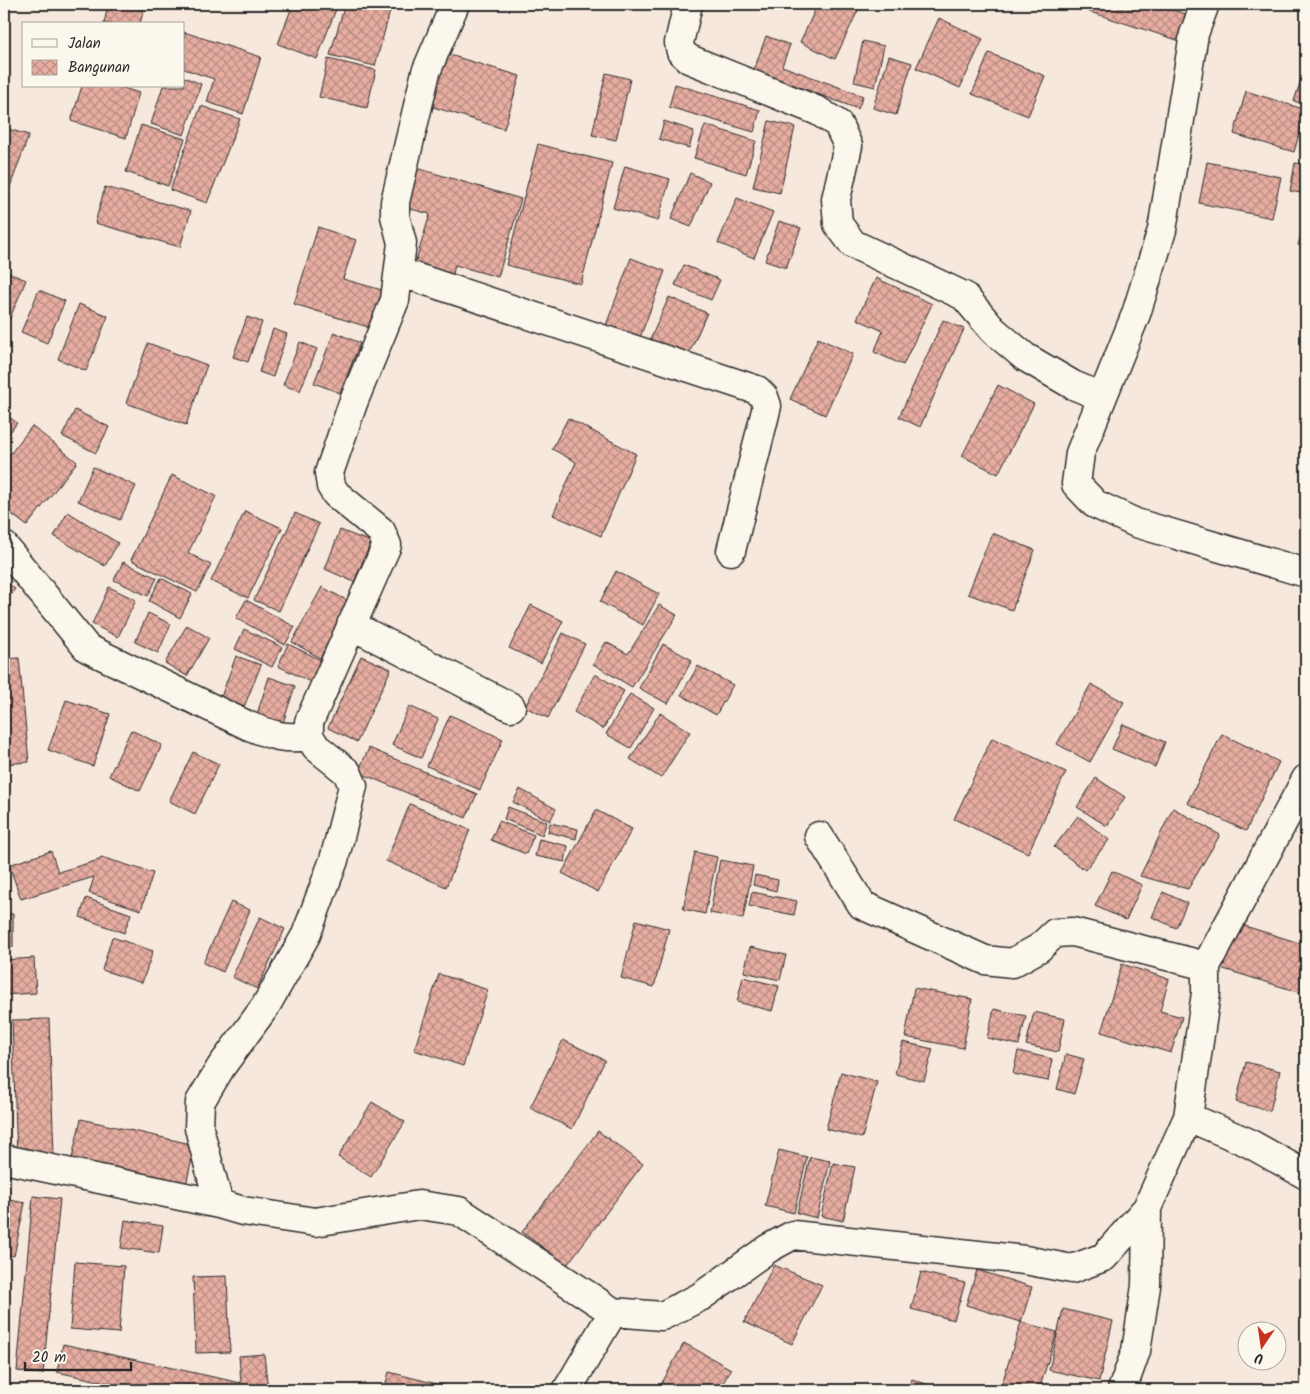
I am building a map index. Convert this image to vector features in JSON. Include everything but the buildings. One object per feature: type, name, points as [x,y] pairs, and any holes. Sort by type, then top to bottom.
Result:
[{"type":"street","points":[[219,1204],[199,1128],[200,1102],[221,1067],[265,1007],[306,935],[334,860],[353,786],[347,772],[316,747],[308,736],[309,722],[387,545],[381,531],[336,494],[330,486],[329,473],[353,404],[394,300],[402,243],[395,216],[395,202],[426,72],[455,4]]},
{"type":"street","points":[[688,4],[679,43],[681,52],[689,59],[818,112],[838,124],[848,146],[836,199],[838,224],[853,244],[964,296],[993,330],[1025,358],[1072,385],[1102,397]]},
{"type":"street","points":[[1205,4],[1194,34],[1162,230],[1136,314],[1080,453],[1076,484],[1095,504],[1136,523],[1306,573]]},
{"type":"street","points":[[399,272],[756,390],[764,397],[767,406],[731,551]]},
{"type":"street","points":[[4,546],[86,648],[249,726],[276,736],[291,739],[308,736]]},
{"type":"street","points":[[351,625],[511,707]]},
{"type":"street","points":[[4,1160],[219,1204],[243,1211],[315,1222],[419,1205],[458,1211],[613,1312],[662,1316],[700,1297],[769,1248],[793,1235],[1025,1260],[1072,1269],[1104,1257],[1147,1208],[1188,1116],[1206,993],[1206,966],[1306,779]]},
{"type":"street","points":[[820,836],[862,905],[984,960],[1012,963],[1039,948],[1055,932],[1073,932],[1206,966]]},
{"type":"street","points":[[1188,1116],[1247,1142],[1306,1175]]},
{"type":"street","points":[[1122,1390],[1136,1351],[1146,1286],[1147,1208]]},
{"type":"street","points":[[567,1390],[613,1312]]}]
